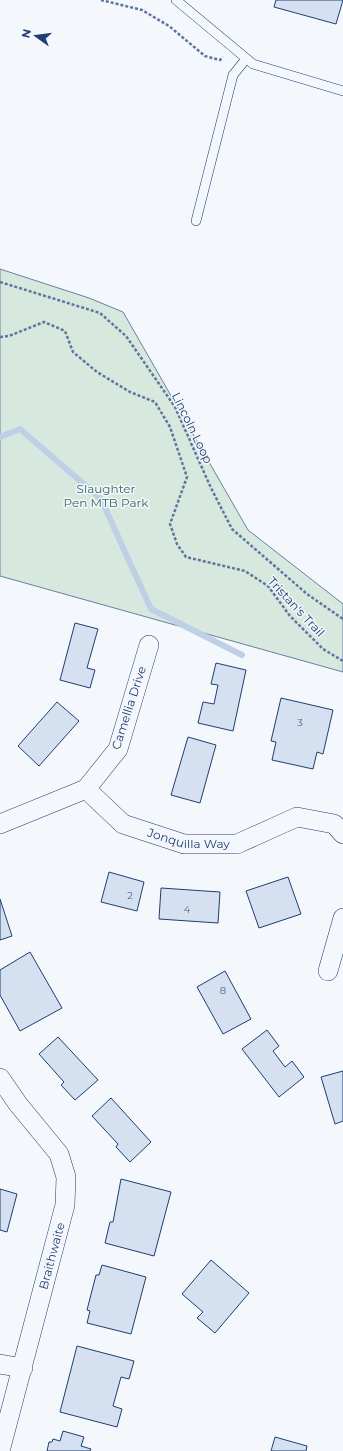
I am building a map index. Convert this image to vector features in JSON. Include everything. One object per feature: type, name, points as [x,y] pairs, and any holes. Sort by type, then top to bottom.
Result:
[{"type":"street","name":"Camellia Drive","points":[[0,824],[86,789],[118,749],[149,645]]},
{"type":"street","name":"Jonquilla Way","points":[[86,789],[123,824],[184,844],[237,844],[297,817],[334,824],[343,834]]},
{"type":"street","points":[[328,971],[343,918]]},
{"type":"street","name":"Braithwaite","points":[[0,1078],[18,1104],[59,1154],[66,1177],[65,1205],[0,1451]]},
{"type":"street","points":[[0,1364],[23,1368]]},
{"type":"lane","points":[[181,2],[253,64],[343,91]]},
{"type":"lane","points":[[196,221],[233,75],[246,59]]},
{"type":"path","points":[[101,0],[142,10],[169,26],[205,56],[220,60]]},
{"type":"path","name":"Lincoln Loop","points":[[0,282],[100,313],[126,336],[175,407],[211,488],[232,529],[307,594],[343,619]]},
{"type":"path","name":"Tristan's Trail","points":[[0,337],[9,336],[44,322],[65,331],[73,352],[97,372],[130,392],[155,402],[170,427],[188,477],[170,524],[181,551],[186,557],[245,571],[268,586],[290,616],[323,649],[343,661]]},
{"type":"green space","name":"Slaughter Pen MTB Park","points":[[0,269],[89,298],[123,312],[248,530],[343,604],[343,672],[0,576]]},
{"type":"building","points":[[276,0],[343,0],[336,24],[274,7]]},
{"type":"building","points":[[75,623],[98,629],[87,668],[95,670],[90,688],[60,680]]},
{"type":"building","points":[[216,663],[246,670],[233,731],[198,723],[203,702],[214,704],[218,685],[211,684]]},
{"type":"building","points":[[281,698],[333,710],[323,754],[317,752],[313,769],[272,760],[276,742],[271,741]]},
{"type":"building","points":[[57,702],[79,721],[39,766],[18,746]]},
{"type":"building","points":[[188,737],[216,745],[200,803],[171,795]]},
{"type":"building","points":[[109,872],[144,882],[137,911],[101,902]]},
{"type":"building","points":[[288,877],[301,914],[259,928],[246,891]]},
{"type":"building","points":[[161,888],[220,892],[218,923],[159,919]]},
{"type":"building","points":[[0,899],[12,936],[0,940]]},
{"type":"building","points":[[30,952],[62,1008],[20,1031],[0,995],[0,970]]},
{"type":"building","points":[[225,971],[251,1019],[223,1034],[197,987]]},
{"type":"building","points":[[267,1030],[279,1046],[273,1051],[285,1067],[292,1061],[304,1077],[279,1097],[242,1049]]},
{"type":"building","points":[[58,1037],[98,1080],[75,1100],[61,1085],[64,1082],[39,1054]]},
{"type":"building","points":[[343,1071],[343,1121],[335,1124],[321,1077]]},
{"type":"building","points":[[111,1098],[151,1142],[130,1162],[116,1147],[118,1144],[92,1116]]},
{"type":"building","points":[[121,1179],[171,1192],[154,1256],[105,1243],[110,1222],[113,1222]]},
{"type":"building","points":[[0,1189],[17,1194],[7,1232],[0,1230]]},
{"type":"building","points":[[211,1260],[249,1293],[215,1333],[197,1318],[203,1312],[182,1294]]},
{"type":"building","points":[[102,1265],[146,1277],[131,1334],[87,1323],[90,1311],[87,1310],[96,1275],[99,1275]]},
{"type":"building","points":[[77,1346],[134,1361],[129,1379],[121,1377],[113,1406],[122,1409],[117,1427],[60,1412]]},
{"type":"building","points":[[63,1431],[84,1437],[81,1446],[91,1449],[90,1451],[47,1451],[49,1442],[52,1442],[53,1439],[60,1441]]},
{"type":"building","points":[[275,1437],[307,1446],[306,1451],[271,1451]]},
{"type":"waterway","points":[[0,437],[20,429],[101,499],[151,609],[242,655]]}]
